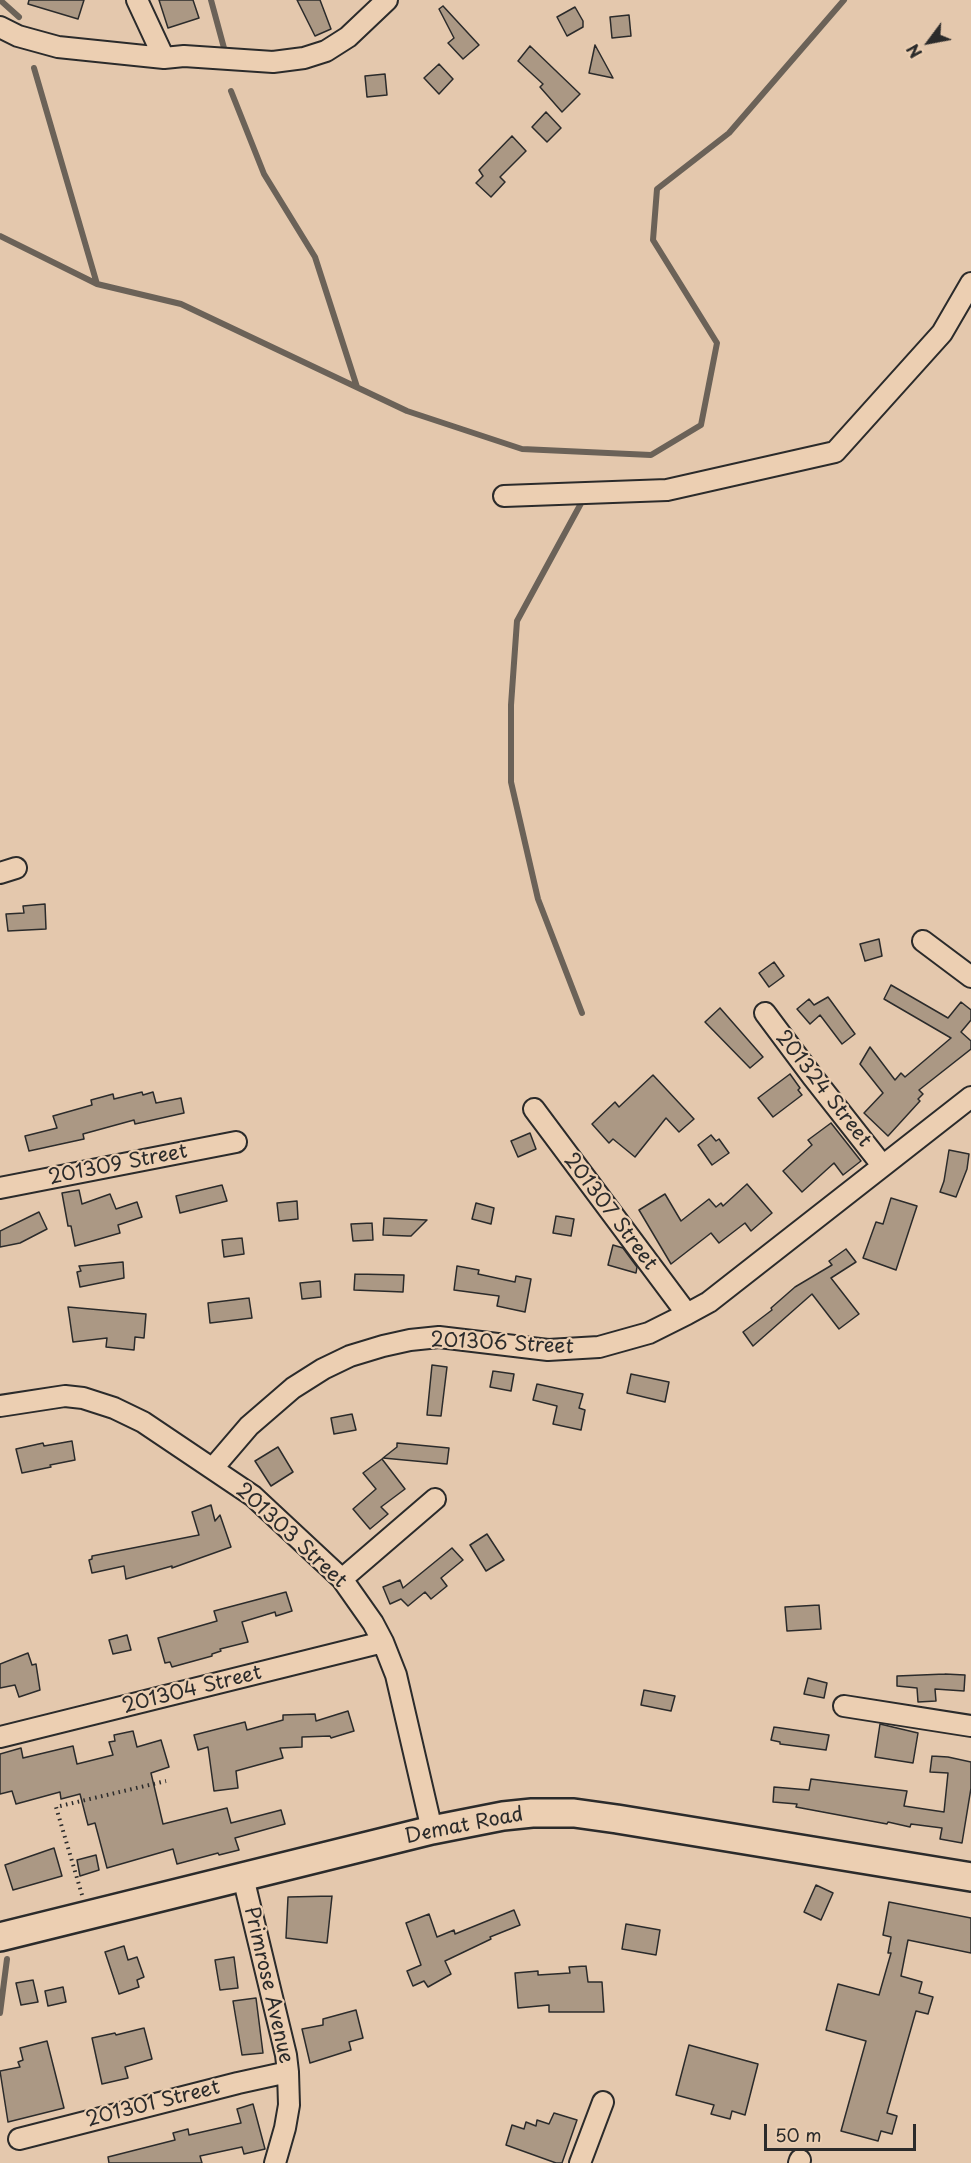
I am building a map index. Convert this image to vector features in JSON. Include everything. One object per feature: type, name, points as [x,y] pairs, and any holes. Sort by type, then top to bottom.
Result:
[{"type":"street","points":[[137,0],[164,58]]},
{"type":"street","points":[[0,27],[9,38],[58,47],[164,58],[273,62],[304,58],[326,51],[348,37],[387,0]]},
{"type":"street","points":[[504,496],[667,490],[835,452],[942,333],[971,283]]},
{"type":"street","points":[[923,941],[971,977]]},
{"type":"street","name":"201324 Street","points":[[765,1013],[882,1165]]},
{"type":"street","name":"201306 Street","points":[[213,1468],[249,1426],[293,1388],[323,1369],[361,1353],[410,1340],[439,1337],[548,1350],[599,1347],[649,1333],[709,1302],[971,1097]]},
{"type":"street","name":"201307 Street","points":[[534,1109],[687,1314]]},
{"type":"street","name":"201309 Street","points":[[0,1188],[236,1142]]},
{"type":"street","name":"201303 Street","points":[[0,1406],[65,1396],[83,1398],[114,1408],[143,1422],[253,1496],[342,1579],[383,1642],[396,1675],[432,1830]]},
{"type":"street","points":[[342,1579],[435,1499]]},
{"type":"street","name":"201304 Street","points":[[0,1737],[383,1642]]},
{"type":"street","points":[[844,1706],[971,1726]]},
{"type":"street","name":"Demat Road","points":[[0,1937],[432,1830],[503,1816],[532,1813],[574,1813],[971,1877]]},
{"type":"street","name":"Primrose Avenue","points":[[243,1877],[288,2072],[289,2106],[275,2163]]},
{"type":"street","name":"201301 Street","points":[[19,2139],[288,2072]]},
{"type":"street","points":[[580,2163],[603,2102]]},
{"type":"path","points":[[89,1915],[56,1807],[166,1781]]},
{"type":"building","points":[[29,0],[84,0],[78,19],[28,4]]},
{"type":"building","points":[[159,0],[193,0],[199,18],[168,28]]},
{"type":"building","points":[[297,0],[320,0],[331,29],[315,36]]},
{"type":"building","points":[[443,6],[479,45],[463,59],[448,43],[454,38],[439,9]]},
{"type":"building","points":[[575,7],[583,21],[583,27],[567,36],[557,17]]},
{"type":"building","points":[[629,15],[631,36],[612,38],[610,17]]},
{"type":"building","points":[[595,45],[613,78],[589,73]]},
{"type":"building","points":[[530,46],[580,94],[562,112],[540,87],[543,84],[518,61]]},
{"type":"building","points":[[439,64],[453,79],[439,94],[424,78]]},
{"type":"building","points":[[385,74],[387,95],[367,97],[365,76]]},
{"type":"building","points":[[546,112],[561,128],[547,142],[532,127]]},
{"type":"building","points":[[512,136],[526,151],[500,177],[505,182],[491,197],[476,183],[483,176],[479,170]]},
{"type":"building","points":[[45,904],[46,929],[8,931],[6,914],[24,913],[23,906]]},
{"type":"building","points":[[879,939],[882,956],[865,961],[860,944]]},
{"type":"building","points":[[774,962],[784,976],[769,987],[759,973]]},
{"type":"building","points":[[891,985],[948,1018],[961,1002],[971,1010],[971,1020],[961,1032],[971,1041],[971,1049],[919,1090],[923,1094],[918,1099],[920,1101],[888,1136],[864,1113],[883,1093],[860,1064],[870,1047],[895,1080],[901,1073],[905,1077],[951,1038],[884,999]]},
{"type":"building","points":[[828,997],[855,1034],[842,1044],[820,1015],[810,1024],[797,1009],[809,999],[814,1005]]},
{"type":"building","points":[[720,1008],[763,1057],[750,1068],[705,1022]]},
{"type":"building","points":[[790,1074],[802,1095],[773,1117],[758,1098]]},
{"type":"building","points":[[653,1075],[694,1119],[679,1132],[666,1118],[635,1157],[613,1139],[609,1143],[592,1124],[615,1102],[619,1107]]},
{"type":"building","points":[[142,1092],[143,1095],[153,1092],[156,1103],[181,1098],[184,1113],[135,1124],[134,1120],[83,1134],[84,1139],[29,1151],[25,1136],[57,1128],[53,1116],[92,1105],[91,1100],[113,1094],[114,1099]]},
{"type":"building","points":[[831,1123],[861,1161],[843,1175],[834,1163],[802,1192],[783,1171],[812,1145],[808,1140]]},
{"type":"building","points":[[530,1133],[536,1149],[518,1157],[511,1141]]},
{"type":"building","points":[[711,1135],[716,1141],[719,1139],[729,1153],[712,1165],[698,1145]]},
{"type":"building","points":[[949,1150],[969,1154],[967,1169],[956,1197],[940,1192]]},
{"type":"building","points":[[747,1184],[772,1213],[751,1231],[745,1223],[719,1243],[711,1233],[671,1264],[639,1210],[665,1194],[681,1221],[709,1199],[716,1207],[721,1203],[723,1206]]},
{"type":"building","points":[[222,1185],[227,1201],[180,1213],[176,1196]]},
{"type":"building","points":[[79,1190],[82,1204],[110,1194],[116,1209],[137,1202],[142,1217],[118,1225],[120,1233],[75,1246],[71,1226],[68,1226],[62,1193]]},
{"type":"building","points":[[891,1198],[917,1206],[896,1270],[863,1258],[876,1222],[883,1224]]},
{"type":"building","points":[[297,1201],[298,1219],[279,1221],[277,1203]]},
{"type":"building","points":[[476,1203],[494,1208],[491,1224],[472,1219]]},
{"type":"building","points":[[39,1212],[47,1229],[20,1243],[0,1247],[0,1231]]},
{"type":"building","points":[[556,1216],[574,1219],[571,1236],[553,1233]]},
{"type":"building","points":[[384,1218],[427,1220],[411,1236],[383,1235]]},
{"type":"building","points":[[372,1223],[373,1240],[353,1241],[351,1224]]},
{"type":"building","points":[[242,1238],[244,1254],[224,1257],[222,1240]]},
{"type":"building","points":[[613,1245],[623,1248],[637,1267],[636,1273],[608,1265]]},
{"type":"building","points":[[846,1249],[856,1262],[831,1278],[859,1314],[839,1329],[812,1294],[753,1346],[743,1332],[772,1310],[771,1308],[795,1287],[832,1265],[829,1261]]},
{"type":"building","points":[[123,1262],[124,1278],[80,1287],[77,1272],[81,1271],[79,1266]]},
{"type":"building","points":[[457,1266],[479,1270],[478,1274],[515,1282],[516,1276],[531,1279],[525,1312],[497,1306],[499,1296],[454,1290]]},
{"type":"building","points":[[355,1274],[404,1275],[403,1292],[354,1290]]},
{"type":"building","points":[[320,1281],[321,1297],[302,1299],[300,1283]]},
{"type":"building","points":[[249,1298],[252,1318],[210,1323],[208,1303]]},
{"type":"building","points":[[68,1307],[146,1314],[144,1338],[135,1337],[134,1350],[106,1347],[107,1338],[73,1342]]},
{"type":"building","points":[[432,1365],[447,1367],[441,1416],[427,1415]]},
{"type":"building","points":[[493,1371],[514,1374],[511,1391],[490,1387]]},
{"type":"building","points":[[631,1374],[669,1382],[665,1402],[627,1393]]},
{"type":"building","points":[[537,1384],[583,1394],[579,1408],[585,1410],[581,1430],[553,1424],[557,1406],[533,1400]]},
{"type":"building","points":[[352,1414],[356,1430],[334,1434],[331,1418]]},
{"type":"building","points":[[72,1441],[75,1460],[22,1473],[16,1449],[43,1443],[44,1446]]},
{"type":"building","points":[[397,1443],[449,1448],[447,1464],[383,1458],[397,1447]]},
{"type":"building","points":[[278,1447],[293,1472],[271,1486],[255,1461]]},
{"type":"building","points":[[382,1459],[405,1489],[381,1507],[388,1514],[370,1529],[353,1509],[376,1489],[363,1473]]},
{"type":"building","points":[[211,1505],[215,1521],[220,1515],[231,1547],[172,1568],[172,1566],[126,1579],[124,1566],[92,1573],[89,1560],[92,1556],[199,1535],[192,1512]]},
{"type":"building","points":[[487,1534],[504,1560],[486,1571],[470,1545]]},
{"type":"building","points":[[452,1548],[463,1560],[441,1578],[447,1586],[431,1599],[425,1592],[408,1606],[401,1599],[390,1604],[383,1587],[400,1580],[403,1588]]},
{"type":"building","points":[[286,1592],[292,1611],[276,1616],[275,1612],[242,1622],[248,1642],[220,1649],[221,1651],[212,1656],[172,1667],[170,1662],[165,1663],[158,1638],[217,1621],[214,1611]]},
{"type":"building","points":[[819,1605],[821,1629],[787,1631],[785,1607]]},
{"type":"building","points":[[127,1635],[131,1650],[113,1654],[109,1640]]},
{"type":"building","points":[[28,1653],[32,1665],[36,1664],[40,1690],[19,1697],[15,1685],[0,1688],[0,1664]]},
{"type":"building","points":[[965,1675],[964,1691],[935,1689],[936,1701],[918,1702],[917,1688],[897,1686],[897,1676]]},
{"type":"building","points":[[808,1678],[827,1683],[824,1698],[804,1694]]},
{"type":"building","points":[[644,1690],[675,1696],[671,1711],[641,1705]]},
{"type":"building","points":[[348,1711],[354,1731],[331,1738],[330,1736],[302,1737],[302,1747],[280,1748],[283,1758],[236,1771],[238,1788],[214,1791],[208,1747],[198,1750],[194,1735],[245,1722],[247,1730],[283,1720],[283,1715],[315,1714],[316,1721]]},
{"type":"building","points":[[880,1724],[918,1733],[913,1763],[875,1757]]},
{"type":"building","points":[[774,1727],[829,1735],[826,1750],[780,1744],[780,1742],[771,1740]]},
{"type":"building","points":[[133,1731],[137,1747],[161,1740],[169,1767],[151,1773],[163,1824],[227,1808],[231,1823],[281,1810],[285,1824],[235,1838],[239,1850],[219,1855],[218,1853],[177,1864],[173,1849],[107,1868],[95,1823],[88,1825],[80,1794],[61,1799],[60,1792],[16,1804],[12,1791],[0,1794],[0,1754],[21,1748],[23,1758],[73,1746],[77,1764],[113,1755],[109,1742],[115,1741],[114,1735]]},
{"type":"building","points":[[932,1756],[971,1762],[971,1788],[962,1843],[940,1839],[942,1828],[911,1824],[910,1827],[888,1822],[887,1824],[796,1807],[797,1804],[773,1802],[774,1787],[809,1790],[811,1779],[907,1791],[904,1806],[944,1812],[948,1773],[930,1772]]},
{"type":"building","points":[[54,1848],[62,1876],[13,1890],[5,1865]]},
{"type":"building","points":[[96,1855],[99,1870],[80,1876],[77,1860]]},
{"type":"building","points":[[816,1885],[833,1893],[821,1920],[804,1912]]},
{"type":"building","points":[[332,1896],[327,1943],[286,1938],[288,1897]]},
{"type":"building","points":[[889,1902],[971,1918],[971,1953],[908,1940],[901,1976],[922,1982],[919,1993],[933,1997],[928,2014],[916,2011],[887,2113],[897,2116],[892,2134],[881,2131],[878,2141],[841,2131],[866,2041],[826,2030],[838,1984],[879,1995],[891,1953],[888,1953],[891,1937],[883,1935]]},
{"type":"building","points":[[514,1910],[520,1925],[490,1937],[491,1939],[445,1961],[451,1974],[428,1987],[424,1981],[413,1986],[407,1971],[421,1965],[406,1923],[429,1914],[437,1937],[454,1930],[455,1934]]},
{"type":"building","points":[[626,1924],[660,1930],[656,1955],[622,1949]]},
{"type":"building","points":[[124,1946],[128,1960],[137,1957],[144,1977],[137,1980],[139,1987],[119,1994],[105,1952]]},
{"type":"building","points":[[234,1957],[238,1988],[220,1990],[215,1960]]},
{"type":"building","points":[[586,1966],[588,1982],[602,1982],[604,2012],[549,2012],[549,2005],[518,2008],[515,1973],[538,1971],[538,1975],[570,1973],[569,1967]]},
{"type":"building","points":[[33,1980],[38,2002],[21,2005],[16,1983]]},
{"type":"building","points":[[63,1987],[66,2002],[48,2006],[45,1991]]},
{"type":"building","points":[[256,1998],[263,2053],[242,2055],[233,2001]]},
{"type":"building","points":[[356,2010],[363,2038],[349,2042],[351,2050],[310,2063],[302,2029],[323,2025],[323,2019]]},
{"type":"building","points":[[144,2028],[152,2059],[125,2067],[128,2078],[102,2084],[92,2038]]},
{"type":"building","points":[[47,2041],[64,2108],[8,2122],[0,2071],[20,2067],[18,2062],[23,2060],[20,2048]]},
{"type":"building","points":[[689,2045],[758,2064],[745,2115],[732,2111],[730,2119],[711,2114],[714,2105],[676,2095]]},
{"type":"building","points":[[253,2104],[265,2149],[244,2154],[242,2147],[200,2156],[202,2163],[109,2163],[108,2157],[175,2140],[173,2133],[188,2129],[189,2135],[241,2123],[237,2109]]},
{"type":"building","points":[[554,2113],[577,2120],[562,2163],[556,2163],[506,2145],[512,2125],[524,2129],[526,2122],[536,2126],[537,2120],[549,2124]]},
{"type":"waterway","points":[[0,0],[19,17]]},
{"type":"waterway","points":[[211,0],[224,48]]},
{"type":"waterway","points":[[0,236],[97,284],[181,304],[407,411],[522,449],[651,455],[701,425],[717,343],[653,240],[657,189],[729,133],[844,0]]},
{"type":"waterway","points":[[34,68],[97,284]]},
{"type":"waterway","points":[[231,91],[264,174],[315,257],[357,387]]},
{"type":"waterway","points":[[582,1013],[538,899],[511,782],[511,705],[517,621],[585,496]]},
{"type":"waterway","points":[[0,2013],[7,1959]]}]
